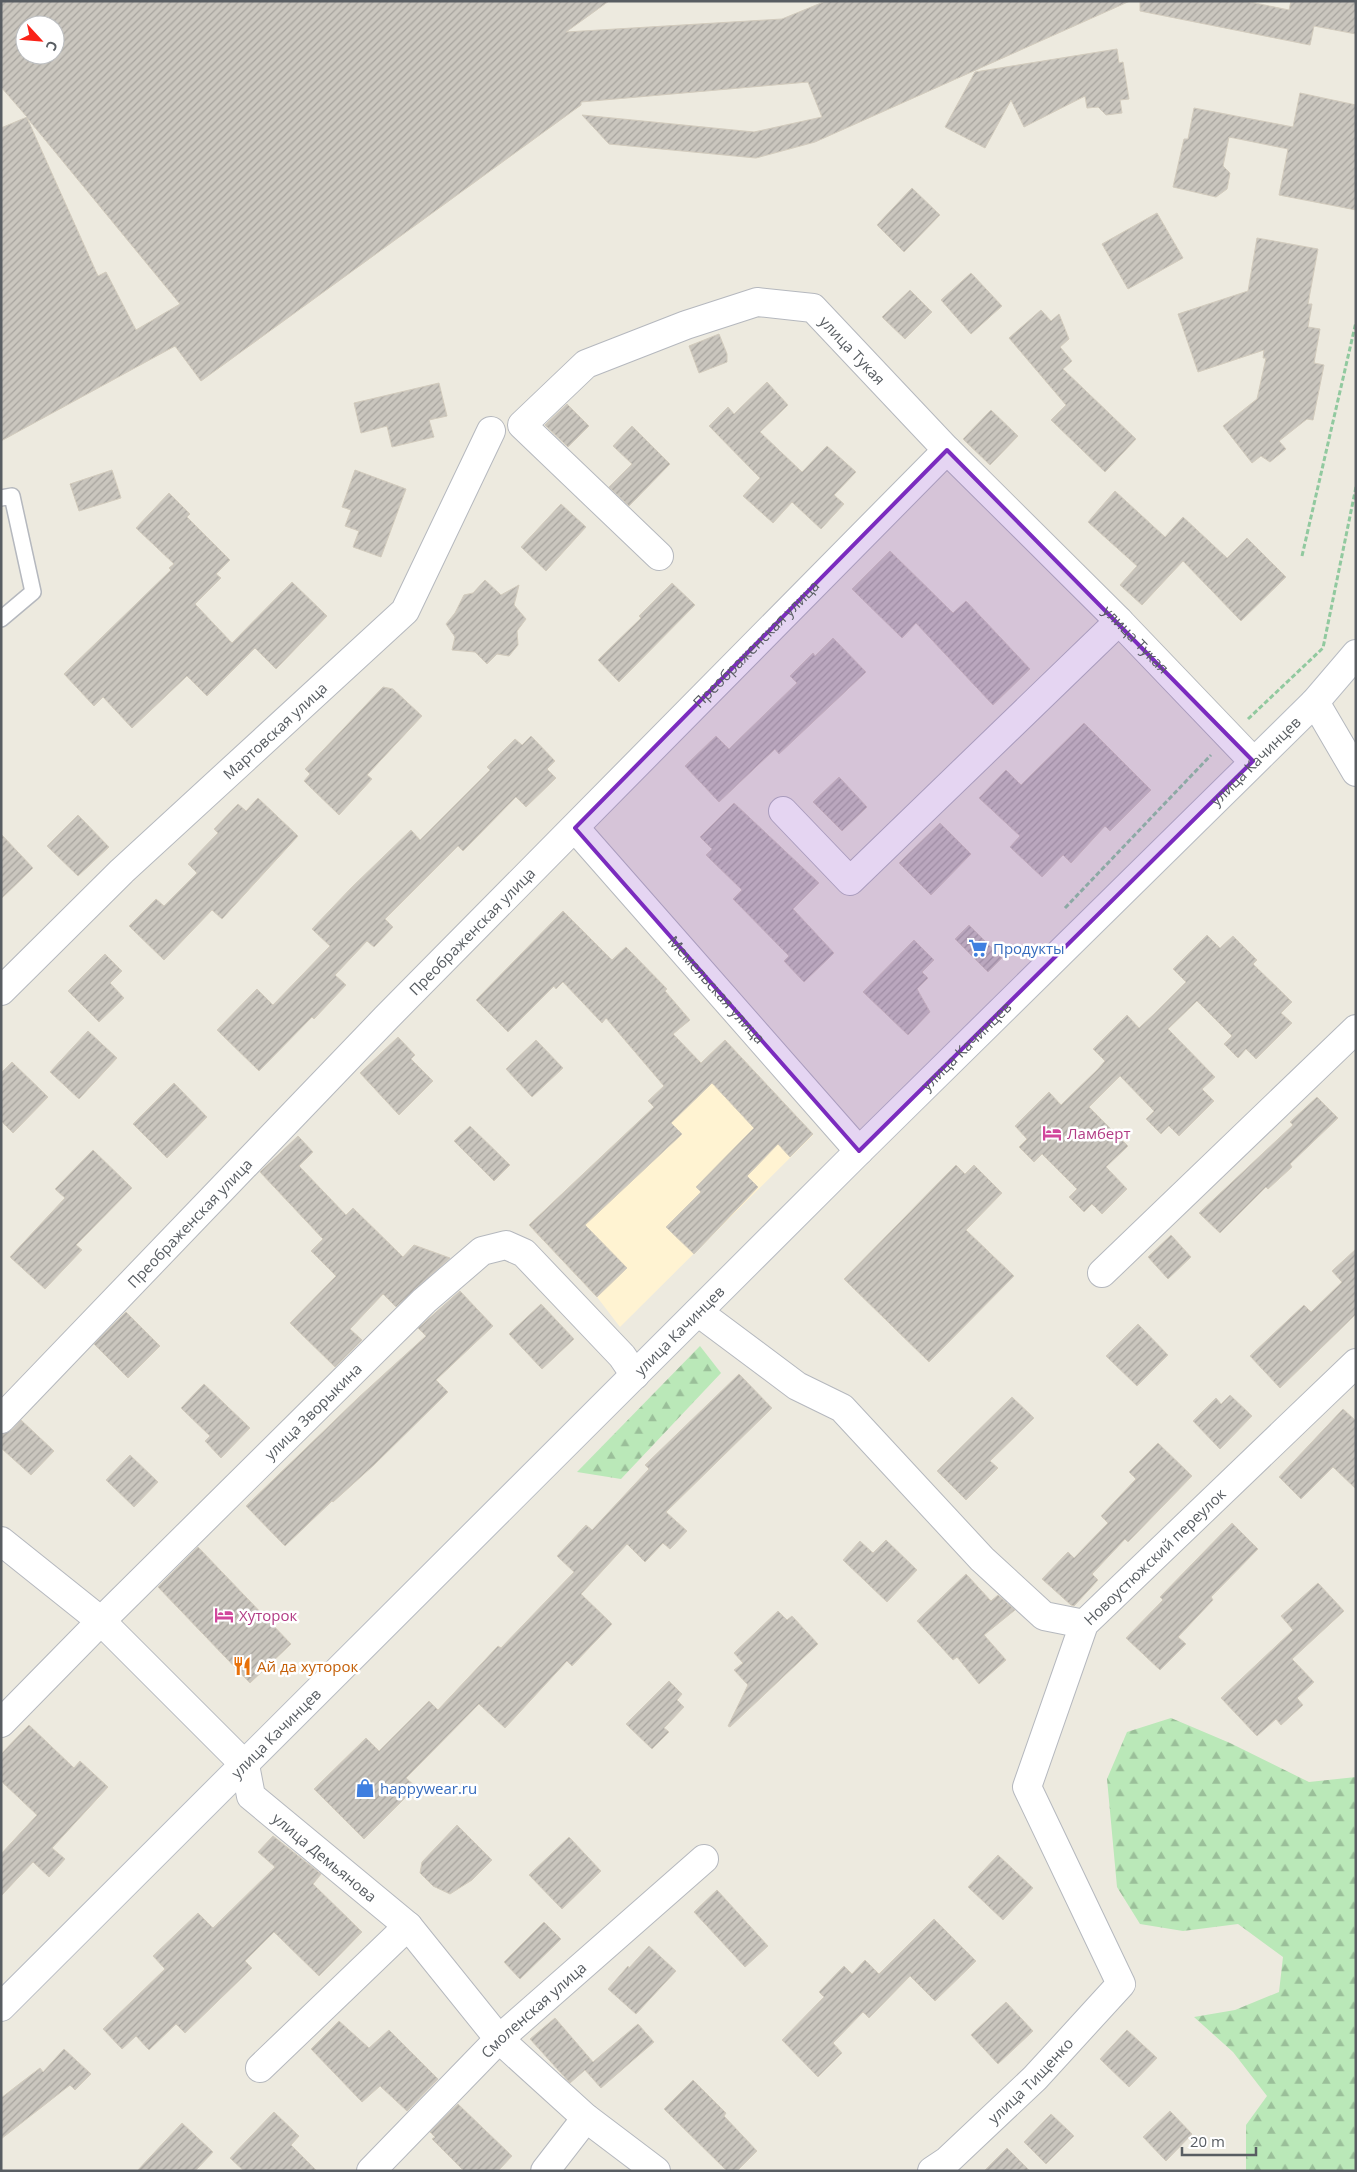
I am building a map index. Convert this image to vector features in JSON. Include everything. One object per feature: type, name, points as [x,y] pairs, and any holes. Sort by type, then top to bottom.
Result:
[{"type":"street","name":"улица Тукая","points":[[659,556],[522,425],[586,364],[686,325],[757,302],[813,308],[947,450],[1119,620],[1253,761]]},
{"type":"street","name":"Мартовская улица","points":[[1,991],[122,871],[405,611],[491,431]]},
{"type":"street","name":"Преображенская улица","points":[[1,1418],[386,1018],[947,450]]},
{"type":"street","points":[[784,810],[850,881],[1119,620]]},
{"type":"street","name":"улица Качинцев","points":[[1,2007],[859,1151],[1315,702],[1356,654]]},
{"type":"street","points":[[1315,702],[1356,772]]},
{"type":"street","name":"Мемельская улица","points":[[575,828],[859,1151]]},
{"type":"street","points":[[1102,1273],[1356,1030]]},
{"type":"street","name":"улица Зворыкина","points":[[1,1723],[101,1620],[417,1308],[482,1251],[506,1245],[524,1253],[622,1356],[635,1374]]},
{"type":"street","points":[[698,1312],[797,1386],[842,1408],[982,1559],[1044,1616],[1084,1624]]},
{"type":"street","name":"Новоустюжский переулок","points":[[1121,1984],[1026,1787],[1084,1624],[1356,1363]]},
{"type":"street","points":[[1,1541],[101,1620],[245,1765]]},
{"type":"street","name":"улица Демьянова","points":[[245,1765],[251,1796],[408,1926],[499,2039],[586,2118],[656,2171]]},
{"type":"street","name":"Смоленская улица","points":[[371,2171],[499,2039],[704,1858]]},
{"type":"street","points":[[260,2068],[408,1926]]},
{"type":"street","name":"улица Тищенко","points":[[932,2171],[947,2161],[1035,2078],[1121,1984]]},
{"type":"street","points":[[545,2171],[586,2118]]},
{"type":"lane","points":[[1,498],[12,496],[33,592],[1,619]]},
{"type":"path","points":[[1302,556],[1356,322]]},
{"type":"path","points":[[1229,737],[1322,648],[1356,487]]},
{"type":"highlighted area","points":[[947,450],[1253,761],[859,1151],[575,828]]},
{"type":"shaded area","points":[[725,1040],[813,1135],[620,1327],[597,1297],[529,1225],[654,1107],[648,1101],[695,1057],[701,1063]]},
{"type":"green space","points":[[700,1346],[721,1373],[621,1479],[577,1472]]},
{"type":"green space","points":[[1171,1718],[1230,1743],[1309,1782],[1356,1777],[1356,2171],[1246,2171],[1246,2125],[1267,2096],[1233,2052],[1194,2017],[1235,2010],[1279,1992],[1283,1957],[1238,1924],[1183,1931],[1140,1924],[1117,1887],[1107,1779],[1127,1732]]},
{"type":"building","points":[[1,1],[609,1],[566,32],[782,19],[826,1],[1130,1],[815,142],[756,158],[609,144],[582,115],[754,132],[822,117],[808,82],[581,102],[581,105],[201,381],[175,346],[1,441],[1,128],[27,117],[1,87]],"holes":[[[28,119],[180,304],[136,330],[106,272],[98,276]]]},
{"type":"building","points":[[1140,1],[1245,1],[1289,10],[1291,1],[1356,1],[1356,34],[1314,26],[1310,45],[1140,11]]},
{"type":"building","points":[[1117,49],[1119,63],[1123,62],[1129,99],[1120,100],[1122,113],[1106,115],[1098,107],[1087,108],[1085,96],[1024,127],[1011,100],[985,148],[945,127],[975,72]]},
{"type":"building","points":[[1300,93],[1356,105],[1356,210],[1279,195],[1288,149],[1229,137],[1223,166],[1230,173],[1227,189],[1216,197],[1173,187],[1184,139],[1188,139],[1194,108],[1293,127]]},
{"type":"building","points":[[912,188],[940,215],[904,252],[877,225]]},
{"type":"building","points":[[1157,213],[1183,258],[1128,289],[1102,244]]},
{"type":"building","points":[[1257,238],[1318,249],[1308,304],[1312,304],[1308,327],[1320,329],[1314,363],[1324,365],[1313,420],[1307,419],[1279,441],[1286,449],[1270,462],[1261,456],[1252,463],[1223,426],[1257,399],[1266,358],[1263,358],[1264,350],[1198,372],[1178,314],[1248,291]]},
{"type":"building","points":[[971,273],[1002,306],[971,334],[941,300]]},
{"type":"building","points":[[910,290],[932,312],[905,339],[882,317]]},
{"type":"building","points":[[1041,310],[1051,321],[1059,314],[1069,339],[1060,347],[1072,361],[1063,369],[1136,439],[1105,472],[1051,420],[1066,405],[1009,338]]},
{"type":"building","points":[[719,334],[727,354],[727,362],[699,373],[689,346]]},
{"type":"building","points":[[767,382],[788,405],[760,432],[802,472],[827,446],[856,472],[834,495],[844,504],[821,529],[792,502],[773,523],[743,496],[760,478],[709,426],[728,407],[734,414]]},
{"type":"building","points":[[439,383],[447,416],[429,420],[434,437],[392,447],[387,426],[361,433],[354,403]]},
{"type":"building","points":[[567,404],[589,426],[568,447],[545,425]]},
{"type":"building","points":[[991,410],[1018,436],[990,465],[963,439]]},
{"type":"building","points":[[632,426],[670,464],[629,506],[609,487],[632,464],[613,446]]},
{"type":"building","points":[[112,470],[121,498],[79,511],[70,484]]},
{"type":"building","points":[[355,470],[406,489],[381,557],[353,547],[359,531],[345,526],[351,510],[342,507]]},
{"type":"building","points":[[1115,491],[1165,537],[1183,517],[1227,558],[1247,538],[1286,577],[1241,621],[1183,561],[1142,605],[1120,585],[1137,566],[1088,522]]},
{"type":"building","points":[[169,493],[190,514],[187,517],[230,560],[216,574],[221,578],[195,604],[232,643],[292,582],[327,616],[276,669],[255,648],[207,696],[187,676],[132,728],[103,697],[94,706],[64,674],[171,570],[169,568],[174,564],[136,528]]},
{"type":"building","points":[[561,504],[586,527],[546,571],[521,547]]},
{"type":"building","points":[[890,551],[953,613],[966,601],[1030,669],[993,705],[916,623],[902,638],[852,589]]},
{"type":"building","points":[[485,580],[501,595],[519,585],[514,605],[526,619],[517,631],[518,645],[509,656],[497,654],[487,664],[475,652],[452,650],[455,637],[446,624],[455,613],[464,595],[473,593]]},
{"type":"building","points":[[672,583],[695,605],[619,682],[598,660],[641,618],[639,616]]},
{"type":"building","points":[[833,638],[866,672],[779,754],[775,749],[719,802],[685,766],[716,736],[729,749],[797,683],[790,676],[813,653],[815,656]]},
{"type":"building","points":[[383,687],[393,689],[422,716],[367,775],[372,779],[339,815],[304,781],[310,774],[305,769]]},
{"type":"building","points":[[1084,723],[1151,790],[1110,831],[1105,826],[1071,863],[1063,855],[1042,877],[1010,847],[1020,836],[979,798],[1006,770],[1021,785]]},
{"type":"building","points":[[531,736],[555,761],[547,769],[556,778],[526,807],[516,797],[463,851],[458,846],[385,919],[393,927],[374,947],[367,941],[335,975],[346,985],[314,1019],[312,1017],[259,1071],[217,1030],[257,989],[273,1005],[330,946],[312,929],[352,887],[411,830],[420,840],[490,770],[487,767],[515,739],[522,745]]},
{"type":"building","points":[[839,777],[867,807],[842,831],[813,802]]},
{"type":"building","points":[[258,798],[298,836],[222,919],[212,910],[164,960],[129,926],[156,899],[164,906],[197,873],[188,864],[218,833],[214,829],[238,804],[246,811]]},
{"type":"building","points":[[734,803],[819,883],[793,909],[834,953],[804,982],[784,961],[789,956],[733,899],[742,890],[706,855],[712,849],[700,837]]},
{"type":"building","points":[[78,815],[109,847],[78,876],[47,846]]},
{"type":"building","points":[[940,823],[971,854],[931,895],[899,863]]},
{"type":"building","points":[[1,834],[33,868],[1,899]]},
{"type":"building","points":[[563,911],[612,960],[626,947],[667,989],[665,991],[690,1020],[673,1034],[701,1063],[725,1040],[813,1134],[790,1157],[778,1144],[747,1176],[758,1187],[694,1254],[666,1227],[701,1192],[696,1187],[754,1128],[712,1083],[671,1123],[682,1134],[585,1225],[627,1268],[597,1297],[529,1225],[654,1107],[648,1101],[664,1086],[606,1018],[602,1023],[563,982],[556,989],[554,986],[508,1032],[476,1000]]},
{"type":"building","name":"Продукты","points":[[969,925],[1002,958],[988,972],[955,939]]},
{"type":"building","points":[[1207,935],[1220,948],[1233,936],[1257,960],[1253,964],[1292,1002],[1281,1013],[1292,1023],[1256,1059],[1246,1049],[1238,1058],[1224,1044],[1232,1036],[1197,1001],[1168,1029],[1215,1077],[1202,1089],[1214,1101],[1179,1136],[1169,1126],[1161,1134],[1146,1119],[1154,1111],[1120,1076],[1089,1107],[1128,1146],[1106,1167],[1127,1189],[1102,1214],[1092,1204],[1084,1212],[1069,1197],[1077,1189],[1042,1154],[1034,1162],[1019,1147],[1027,1139],[1015,1126],[1049,1092],[1061,1105],[1098,1069],[1105,1061],[1093,1049],[1127,1015],[1139,1028],[1153,1015],[1186,982],[1173,969]]},
{"type":"building","points":[[914,940],[934,960],[922,972],[928,978],[917,989],[930,1012],[908,1035],[863,992]]},
{"type":"building","points":[[105,954],[122,971],[110,983],[124,998],[99,1022],[68,991]]},
{"type":"building","points":[[88,1031],[117,1058],[79,1099],[50,1072]]},
{"type":"building","points":[[398,1037],[415,1055],[411,1059],[433,1081],[399,1115],[360,1073]]},
{"type":"building","points":[[536,1040],[563,1068],[532,1097],[506,1069]]},
{"type":"building","points":[[12,1062],[48,1097],[13,1133],[1,1121],[1,1073]]},
{"type":"building","points":[[174,1083],[207,1117],[167,1158],[133,1124]]},
{"type":"building","points":[[1317,1097],[1338,1118],[1290,1164],[1292,1167],[1268,1189],[1266,1187],[1220,1233],[1199,1213],[1293,1125],[1290,1122]]},
{"type":"building","points":[[470,1126],[510,1165],[494,1181],[454,1141]]},
{"type":"building","points":[[298,1136],[313,1152],[299,1166],[346,1215],[353,1208],[403,1257],[414,1245],[450,1258],[396,1307],[383,1294],[350,1329],[362,1340],[335,1367],[290,1323],[336,1276],[311,1251],[323,1239],[260,1172]]},
{"type":"building","points":[[93,1150],[132,1188],[76,1245],[82,1250],[45,1289],[10,1257],[65,1198],[55,1189]]},
{"type":"building","points":[[956,1165],[965,1174],[974,1165],[1002,1193],[966,1230],[1014,1276],[929,1362],[844,1279]]},
{"type":"building","points":[[1171,1235],[1191,1257],[1168,1279],[1148,1257]]},
{"type":"building","points":[[1356,1249],[1356,1314],[1280,1388],[1250,1356],[1304,1305],[1311,1312],[1342,1282],[1332,1271]]},
{"type":"building","points":[[460,1291],[493,1326],[436,1380],[448,1392],[374,1465],[332,1501],[285,1546],[246,1506],[358,1398],[426,1336],[418,1328]]},
{"type":"building","points":[[541,1304],[574,1339],[542,1369],[509,1334]]},
{"type":"building","points":[[126,1312],[160,1346],[128,1378],[94,1344]]},
{"type":"building","points":[[1138,1324],[1168,1355],[1137,1386],[1106,1356]]},
{"type":"building","points":[[739,1374],[772,1408],[666,1512],[687,1531],[670,1549],[663,1543],[645,1562],[627,1544],[581,1594],[612,1624],[572,1666],[567,1661],[505,1728],[479,1704],[406,1778],[416,1787],[364,1839],[314,1789],[366,1738],[379,1751],[429,1701],[438,1710],[498,1646],[501,1648],[574,1572],[557,1556],[586,1525],[592,1530],[649,1469],[645,1465]]},
{"type":"building","points":[[204,1384],[250,1428],[221,1458],[205,1441],[210,1436],[181,1408]]},
{"type":"building","points":[[1230,1395],[1252,1416],[1220,1449],[1193,1421],[1216,1398],[1221,1404]]},
{"type":"building","points":[[1012,1397],[1034,1418],[990,1461],[998,1468],[966,1500],[937,1471]]},
{"type":"building","points":[[1343,1409],[1356,1421],[1356,1489],[1333,1467],[1301,1499],[1279,1477]]},
{"type":"building","points":[[21,1420],[54,1451],[31,1475],[1,1448],[1,1434],[12,1430]]},
{"type":"building","points":[[1158,1443],[1192,1476],[1128,1542],[1125,1539],[1092,1574],[1098,1580],[1074,1606],[1071,1605],[1042,1579],[1068,1552],[1074,1558],[1108,1523],[1101,1516],[1136,1479],[1129,1472]]},
{"type":"building","points":[[130,1455],[158,1482],[134,1507],[106,1480]]},
{"type":"building","points":[[1232,1523],[1258,1549],[1211,1597],[1213,1600],[1178,1637],[1186,1644],[1160,1670],[1126,1638],[1163,1600],[1160,1597]]},
{"type":"building","points":[[886,1540],[917,1570],[887,1602],[843,1560],[860,1541],[873,1553]]},
{"type":"building","name":"Хуторок","points":[[198,1547],[291,1644],[250,1683],[158,1587]]},
{"type":"building","points":[[966,1574],[991,1601],[998,1595],[1015,1610],[984,1635],[1006,1660],[979,1684],[957,1657],[953,1660],[917,1621]]},
{"type":"building","points":[[1318,1583],[1344,1611],[1292,1659],[1314,1682],[1297,1698],[1303,1705],[1281,1725],[1276,1719],[1257,1736],[1221,1698],[1293,1630],[1281,1616]]},
{"type":"building","points":[[778,1611],[787,1620],[792,1616],[818,1644],[730,1727],[728,1726],[748,1685],[734,1670],[743,1663],[734,1653]]},
{"type":"building","points":[[669,1681],[682,1694],[677,1700],[684,1707],[664,1728],[669,1732],[652,1749],[626,1724]]},
{"type":"building","points":[[29,1725],[74,1768],[80,1761],[108,1787],[52,1848],[65,1859],[49,1877],[33,1862],[1,1896],[1,1854],[37,1815],[1,1781],[1,1754]]},
{"type":"building","points":[[457,1825],[492,1860],[472,1880],[450,1894],[433,1886],[420,1873],[422,1862]]},
{"type":"building","points":[[273,1836],[321,1874],[313,1884],[362,1932],[319,1976],[274,1932],[245,1961],[252,1968],[185,2033],[176,2024],[149,2050],[136,2036],[122,2049],[103,2029],[165,1969],[153,1956],[198,1913],[213,1928],[275,1867],[258,1852]]},
{"type":"building","points":[[569,1837],[601,1871],[562,1909],[529,1875]]},
{"type":"building","points":[[998,1855],[1033,1888],[1003,1920],[968,1887]]},
{"type":"building","points":[[717,1890],[768,1946],[745,1967],[694,1912]]},
{"type":"building","points":[[934,1919],[976,1961],[935,2001],[910,1976],[869,2018],[863,2012],[833,2043],[842,2053],[818,2077],[782,2040],[824,1997],[819,1992],[844,1966],[852,1974],[865,1960],[879,1974]]},
{"type":"building","points":[[544,1922],[561,1939],[520,1979],[504,1962]]},
{"type":"building","points":[[649,1946],[676,1971],[636,2014],[608,1989]]},
{"type":"building","points":[[1006,2002],[1033,2031],[998,2064],[971,2035]]},
{"type":"building","points":[[555,2018],[593,2062],[638,2024],[654,2042],[601,2088],[585,2070],[570,2083],[530,2039]]},
{"type":"building","points":[[339,2021],[369,2048],[389,2030],[438,2079],[407,2111],[380,2086],[362,2102],[311,2049]]},
{"type":"building","points":[[1127,2030],[1157,2058],[1129,2087],[1100,2059]]},
{"type":"building","points":[[64,2049],[91,2074],[75,2090],[70,2085],[1,2139],[1,2098],[40,2068],[43,2072]]},
{"type":"building","points":[[693,2080],[726,2113],[724,2116],[757,2151],[737,2171],[727,2171],[664,2109]]},
{"type":"building","points":[[458,2104],[512,2156],[498,2171],[464,2171],[432,2139],[435,2137],[430,2132]]},
{"type":"building","points":[[1170,2111],[1192,2134],[1166,2161],[1143,2137]]},
{"type":"building","points":[[274,2112],[299,2136],[291,2145],[317,2171],[244,2171],[230,2158]]},
{"type":"building","points":[[1051,2114],[1074,2136],[1046,2164],[1024,2142]]},
{"type":"building","points":[[182,2123],[213,2152],[195,2171],[137,2171]]},
{"type":"building","points":[[1007,2148],[1030,2171],[984,2171]]},
{"type":"place","name":"Продукты","points":[[978,948]]},
{"type":"place","name":"Ламберт","points":[[1052,1133]]},
{"type":"place","name":"Хуторок","points":[[224,1615]]},
{"type":"place","name":"Ай да хуторок","points":[[242,1666]]},
{"type":"place","name":"happywear.ru","points":[[365,1788]]}]
